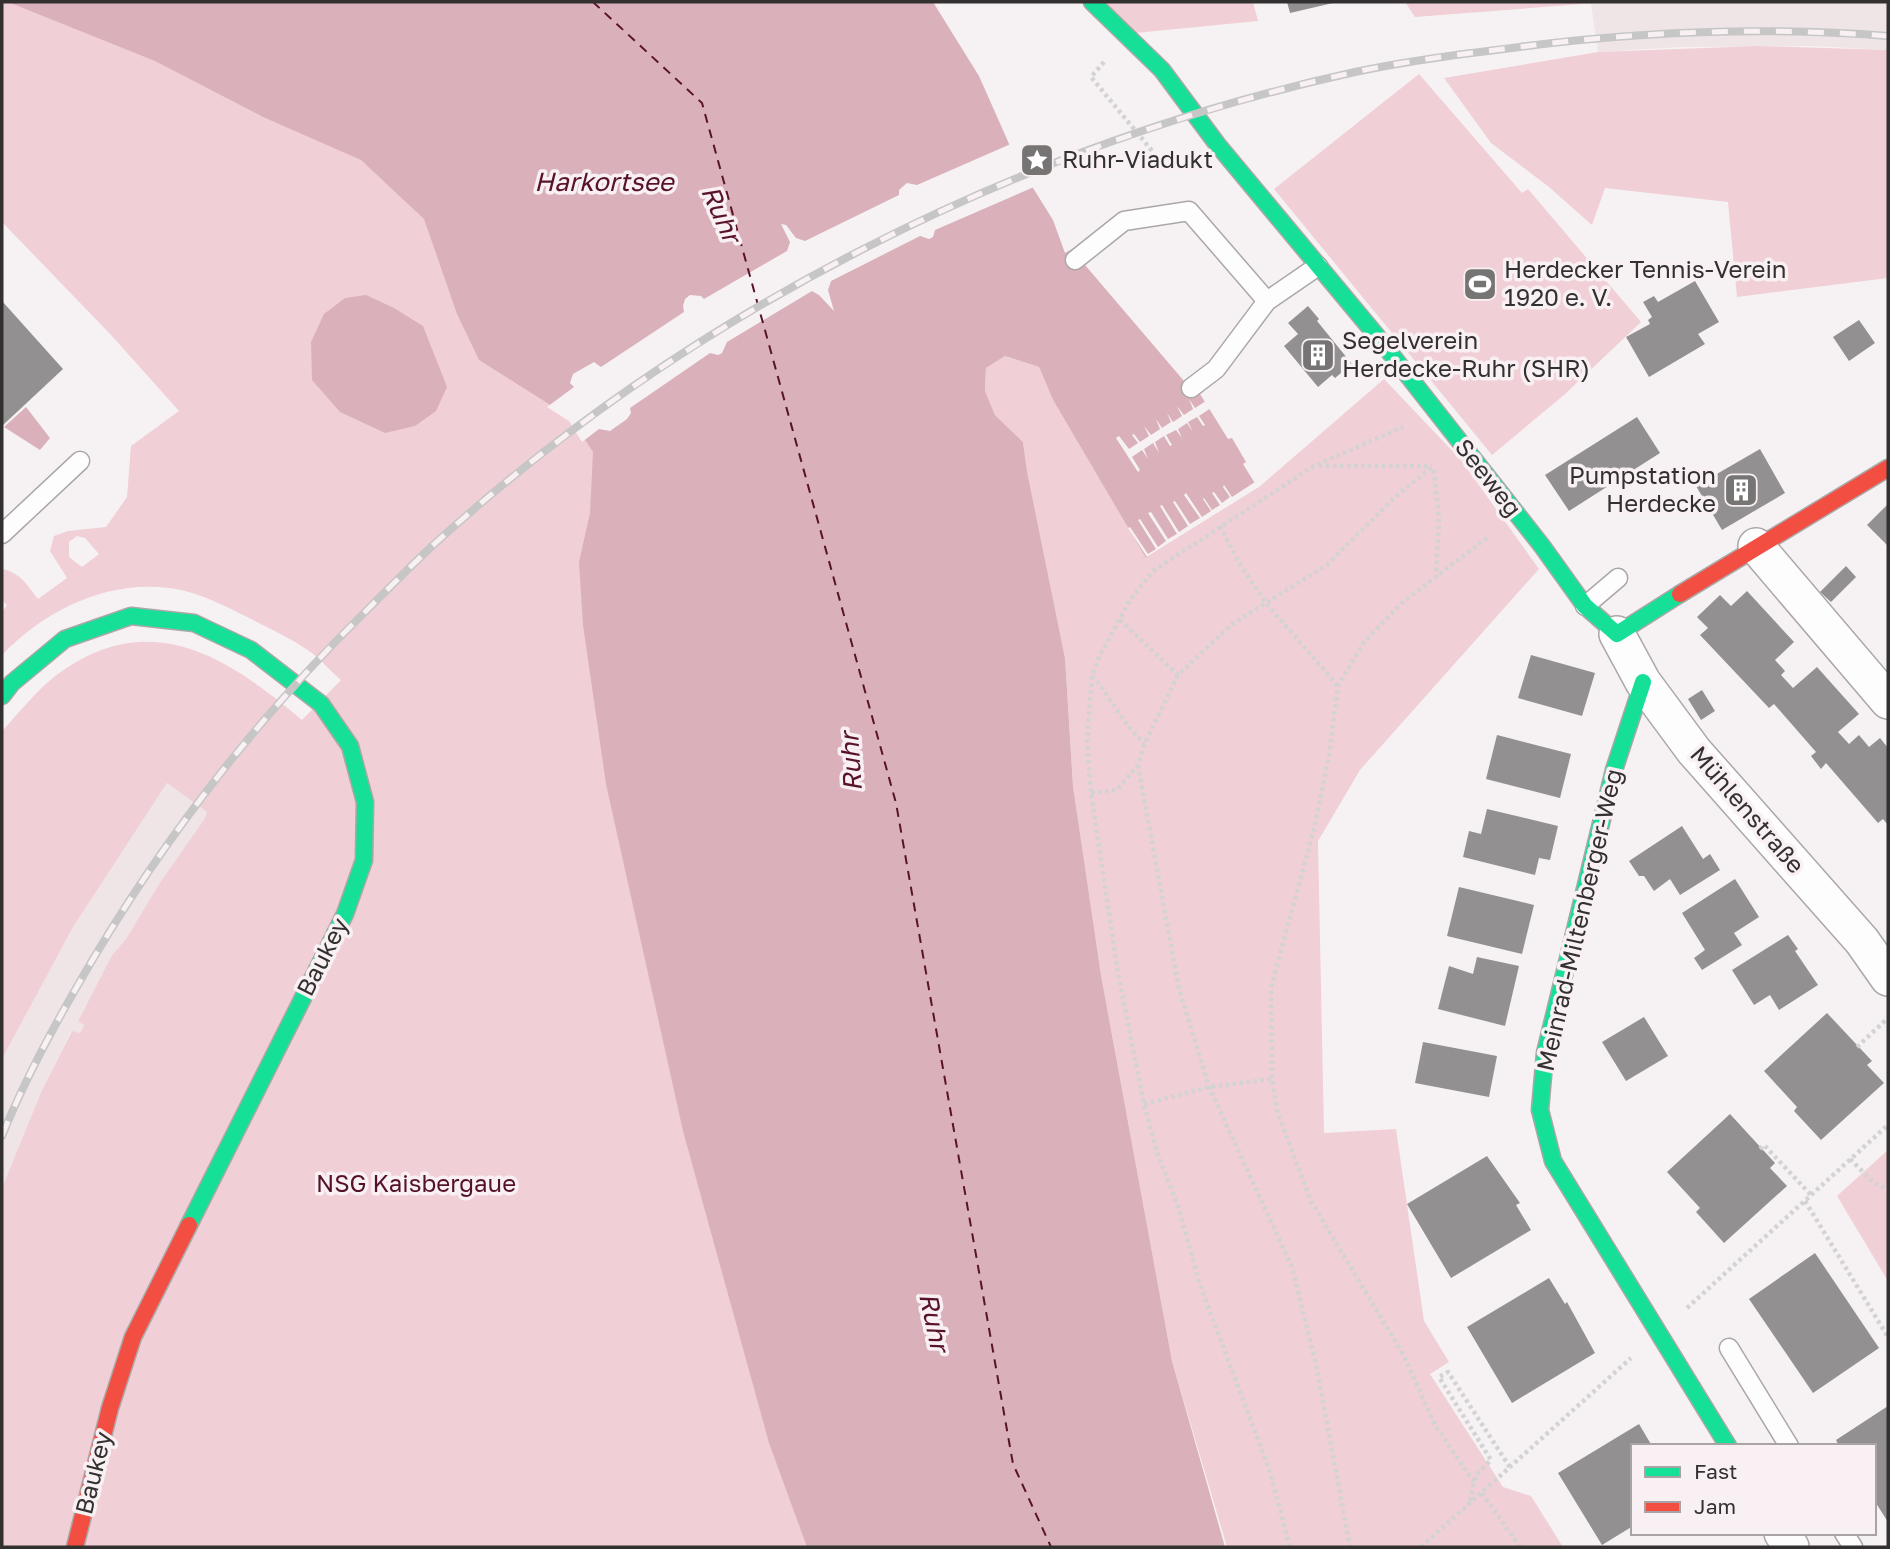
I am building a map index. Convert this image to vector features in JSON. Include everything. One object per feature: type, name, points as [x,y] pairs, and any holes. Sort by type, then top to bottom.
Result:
[{"type":"street","name":"Seeweg","points":[[1092,2],[1162,70],[1217,145],[1437,413],[1585,606],[1617,634]]},
{"type":"street","points":[[1617,634],[1755,546],[1888,468]]},
{"type":"street","points":[[1755,546],[1888,701]]},
{"type":"street","name":"Baukey","points":[[2,696],[12,683],[65,639],[131,616],[194,623],[251,650],[321,704],[350,746],[365,802],[364,860],[345,914],[133,1337],[110,1408],[75,1547]]},
{"type":"street","name":"Mühlenstraße","points":[[1617,634],[1643,682],[1694,751],[1862,941],[1888,978]]},
{"type":"street","name":"Meinrad-Miltenberger-Weg","points":[[1643,682],[1614,770],[1545,1053],[1540,1110],[1553,1161],[1727,1444]]},
{"type":"lane","points":[[1075,260],[1124,221],[1189,211],[1267,301]]},
{"type":"lane","points":[[1191,388],[1216,369],[1267,301],[1318,266]]},
{"type":"lane","points":[[2,534],[80,461]]},
{"type":"lane","points":[[1585,606],[1618,578]]},
{"type":"lane","points":[[1729,1348],[1788,1444]]},
{"type":"path","points":[[1125,34],[1091,77],[1158,158],[1217,145]]},
{"type":"path","points":[[1290,1547],[1269,1469],[1200,1285],[1178,1206],[1158,1155],[1144,1104],[1118,973],[1091,793],[1087,744],[1092,675],[1100,654],[1130,600],[1153,571],[1314,466],[1437,413]]},
{"type":"path","points":[[1314,466],[1433,466]]},
{"type":"path","points":[[1433,466],[1439,519],[1436,576]]},
{"type":"path","points":[[1091,793],[1116,790],[1138,765],[1145,743],[1178,675],[1233,624],[1327,565],[1395,497],[1433,466]]},
{"type":"path","points":[[1474,1482],[1435,1425],[1404,1356],[1311,1201],[1278,1114],[1272,1079],[1271,988],[1315,825],[1329,756],[1338,686],[1364,642],[1402,603],[1517,516]]},
{"type":"path","points":[[1220,526],[1239,564],[1265,602],[1338,686]]},
{"type":"path","points":[[1119,620],[1178,675]]},
{"type":"path","points":[[1092,675],[1105,690],[1131,732],[1145,743]]},
{"type":"path","points":[[1138,765],[1179,989],[1209,1087],[1292,1267],[1316,1364],[1350,1547]]},
{"type":"path","points":[[1857,1047],[1888,1018]]},
{"type":"path","points":[[1144,1104],[1209,1087],[1272,1079]]},
{"type":"path","points":[[1421,1547],[1511,1469],[1888,1125]]},
{"type":"path","points":[[1760,1149],[1764,1145],[1811,1195]]},
{"type":"path","points":[[1850,1159],[1873,1182],[1888,1190]]},
{"type":"path","points":[[1805,1201],[1888,1338]]},
{"type":"path","points":[[1470,1502],[1476,1475],[1491,1460],[1440,1377],[1448,1372],[1511,1469]]},
{"type":"path","points":[[1482,1493],[1520,1547]]},
{"type":"shaded area","points":[[1888,2],[1888,50],[1814,46],[1681,47],[1598,52],[1591,3]]},
{"type":"shaded area","points":[[167,783],[207,812],[204,821],[159,884],[126,939],[112,955],[78,1020],[84,1024],[80,1033],[71,1031],[42,1090],[2,1188],[2,1059],[73,927]]},
{"type":"green space","name":"NSG Kaisbergaue","points":[[2,2],[334,2],[560,215],[870,1547],[2,1547],[2,1188],[42,1090],[72,1031],[80,1033],[84,1025],[78,1021],[112,955],[126,939],[207,812],[167,783],[73,927],[2,1059],[2,731],[54,677],[88,656],[121,644],[153,642],[184,647],[214,659],[243,675],[302,720],[341,680],[309,651],[253,620],[203,597],[160,587],[134,587],[85,599],[40,622],[2,655],[2,612],[7,605],[2,600],[2,569],[19,577],[38,599],[67,578],[50,551],[54,536],[68,531],[106,527],[127,497],[131,446],[179,411],[112,336],[2,222]],"holes":[[[77,536],[85,538],[99,554],[82,567],[69,557],[69,542]]]},
{"type":"green space","points":[[1092,2],[1253,2],[1258,21],[1125,34]]},
{"type":"green space","points":[[1405,2],[1609,2],[1415,17]]},
{"type":"green space","points":[[1758,46],[1888,50],[1888,278],[1737,297],[1728,202],[1605,188],[1592,225],[1549,187],[1491,143],[1444,78],[1598,52]]},
{"type":"green space","name":"Herdecker Tennis-Verein 1920 e. V.","points":[[1419,74],[1522,193],[1528,189],[1641,322],[1564,395],[1492,455],[1274,189]]},
{"type":"green space","points":[[1005,356],[1039,367],[1053,400],[1146,557],[1259,487],[1384,379],[1461,460],[1539,569],[1360,770],[1318,841],[1324,1133],[1396,1129],[1424,1321],[1449,1362],[1430,1374],[1503,1487],[1531,1496],[1563,1547],[1227,1547],[1172,1361],[1101,975],[1073,786],[1065,658],[1023,442],[995,415],[985,391],[986,368]]},
{"type":"green space","points":[[1888,1150],[1888,1281],[1837,1196]]},
{"type":"water","points":[[8,2],[933,2],[979,76],[1018,164],[1053,220],[1065,253],[1081,244],[1091,255],[1085,265],[1184,381],[1192,376],[1204,391],[1200,394],[1228,439],[1232,438],[1256,485],[1146,558],[1053,400],[1039,367],[1005,356],[986,368],[985,391],[995,415],[1023,442],[1065,658],[1073,786],[1101,975],[1172,1361],[1225,1547],[807,1547],[769,1443],[683,1131],[606,784],[583,625],[579,562],[590,513],[593,452],[571,418],[479,360],[457,314],[424,219],[361,160],[263,117],[155,61]]},
{"type":"water","points":[[366,295],[423,326],[447,387],[436,411],[415,426],[385,433],[340,412],[312,380],[311,342],[324,314],[345,298]]},
{"type":"water","points":[[26,407],[50,438],[40,450],[4,427]]},
{"type":"pier","points":[[1013,143],[1021,162],[1040,192],[1034,187],[935,230],[933,237],[929,239],[920,236],[831,281],[828,290],[834,311],[812,291],[727,342],[722,353],[710,353],[630,408],[631,413],[627,419],[610,431],[599,429],[582,442],[569,421],[547,407],[574,387],[570,383],[573,374],[594,362],[601,367],[684,312],[685,299],[690,295],[704,299],[787,251],[790,242],[781,224],[786,225],[796,238],[805,241],[899,195],[899,190],[907,183],[917,185]]},
{"type":"pier","points":[[1189,399],[1195,408],[1206,401],[1211,408],[1199,416],[1205,425],[1203,426],[1197,417],[1188,422],[1193,432],[1187,423],[1178,429],[1182,438],[1176,430],[1166,435],[1172,445],[1170,446],[1164,436],[1155,442],[1159,453],[1153,443],[1144,449],[1148,459],[1142,450],[1132,457],[1140,470],[1138,472],[1116,438],[1119,436],[1129,449],[1138,443],[1132,435],[1140,442],[1149,436],[1144,426],[1151,435],[1160,429],[1156,419],[1162,428],[1171,422],[1167,413],[1173,422],[1182,416],[1177,406],[1184,415],[1193,409]]},
{"type":"pier","points":[[1255,482],[1258,486],[1147,557],[1128,528],[1130,527],[1148,554],[1156,549],[1138,520],[1140,519],[1158,547],[1166,541],[1148,513],[1151,512],[1168,539],[1177,534],[1160,506],[1162,505],[1179,532],[1188,526],[1173,502],[1175,501],[1190,524],[1200,518],[1184,495],[1186,493],[1202,517],[1211,511],[1204,498],[1212,510],[1220,505],[1212,493],[1214,492],[1222,503],[1230,497],[1224,485],[1232,497]]},
{"type":"building","points":[[1287,2],[1333,2],[1333,3],[1290,13]]},
{"type":"building","points":[[1695,281],[1719,322],[1698,334],[1705,344],[1649,377],[1626,337],[1650,324],[1648,320],[1652,317],[1643,302],[1654,296],[1658,302]]},
{"type":"building","points":[[2,301],[63,369],[2,426]]},
{"type":"building","name":"Segelverein Herdecke-Ruhr (SHR)","points":[[1308,306],[1352,364],[1318,387],[1284,346],[1298,334],[1288,323]]},
{"type":"building","points":[[1859,320],[1875,343],[1849,361],[1833,337]]},
{"type":"building","points":[[1637,417],[1660,453],[1569,511],[1545,475]]},
{"type":"building","name":"Pumpstation Herdecke","points":[[1760,449],[1785,493],[1722,530],[1696,486]]},
{"type":"building","points":[[1888,504],[1888,546],[1867,525]]},
{"type":"building","points":[[1846,566],[1856,577],[1831,602],[1820,592]]},
{"type":"building","points":[[1747,591],[1794,642],[1775,660],[1785,671],[1781,675],[1793,688],[1817,667],[1859,714],[1838,732],[1849,744],[1859,735],[1869,747],[1880,738],[1888,748],[1888,825],[1883,819],[1878,823],[1826,763],[1821,769],[1811,756],[1816,752],[1774,704],[1769,708],[1700,635],[1708,628],[1697,617],[1720,595],[1731,606]]},
{"type":"building","points":[[1531,655],[1595,673],[1582,716],[1518,698]]},
{"type":"building","points":[[1702,690],[1715,711],[1701,720],[1688,699]]},
{"type":"building","points":[[1497,735],[1571,754],[1560,798],[1486,779]]},
{"type":"building","points":[[1487,809],[1558,826],[1550,860],[1539,858],[1535,875],[1463,857],[1469,831],[1481,834]]},
{"type":"building","points":[[1682,826],[1703,859],[1710,854],[1720,870],[1680,895],[1670,879],[1654,891],[1629,861]]},
{"type":"building","points":[[1735,879],[1759,917],[1734,933],[1742,945],[1702,970],[1694,958],[1705,950],[1682,913]]},
{"type":"building","points":[[1459,887],[1534,905],[1522,954],[1447,936]]},
{"type":"building","points":[[1788,935],[1798,949],[1795,951],[1818,985],[1779,1010],[1770,995],[1754,1005],[1732,970]]},
{"type":"building","points":[[1477,957],[1519,966],[1505,1026],[1438,1009],[1449,966],[1473,974]]},
{"type":"building","points":[[1827,1013],[1872,1061],[1867,1065],[1884,1083],[1821,1140],[1794,1111],[1797,1107],[1764,1071]]},
{"type":"building","points":[[1644,1017],[1668,1056],[1626,1081],[1602,1042]]},
{"type":"building","points":[[1423,1042],[1497,1056],[1489,1097],[1415,1083]]},
{"type":"building","points":[[1730,1114],[1775,1163],[1770,1168],[1787,1186],[1724,1243],[1696,1212],[1700,1208],[1667,1172]]},
{"type":"building","points":[[1487,1156],[1520,1203],[1516,1205],[1531,1230],[1451,1278],[1407,1204]]},
{"type":"building","points":[[1815,1253],[1879,1348],[1813,1393],[1749,1299]]},
{"type":"building","points":[[1549,1278],[1565,1304],[1567,1302],[1595,1353],[1512,1403],[1467,1327]]},
{"type":"building","points":[[1888,1406],[1888,1522],[1876,1503],[1876,1444],[1838,1444],[1836,1440]]},
{"type":"building","points":[[1639,1424],[1651,1444],[1631,1444],[1631,1527],[1602,1545],[1558,1473]]},
{"type":"ferry route","points":[[593,2],[702,103],[896,803],[1013,1464],[1051,1547]]},
{"type":"railway","points":[[2,1136],[55,1026],[105,938],[171,839],[244,744],[283,699],[431,547],[531,462],[636,384],[747,313],[862,249],[981,193],[1104,145],[1229,104],[1355,72],[1462,54],[1617,37],[1753,31],[1888,36]]},
{"type":"traffic: fast","points":[[1092,2],[1162,70],[1217,144],[1376,335],[1542,546],[1585,606],[1617,634],[1680,594]]},
{"type":"traffic: fast","points":[[2,696],[12,683],[65,639],[131,616],[194,623],[251,650],[321,704],[350,746],[365,802],[364,860],[345,914],[189,1225]]},
{"type":"traffic: fast","points":[[1643,682],[1614,770],[1545,1053],[1540,1110],[1553,1161],[1727,1444]]},
{"type":"traffic: jam","points":[[1680,594],[1888,468]]},
{"type":"traffic: jam","points":[[75,1547],[110,1408],[133,1337],[189,1225]]},
{"type":"place","name":"Ruhr-Viadukt","points":[[1037,160]]},
{"type":"place","name":"Herdecker Tennis-Verein 1920 e. V.","points":[[1480,284]]},
{"type":"place","name":"Segelverein Herdecke-Ruhr (SHR)","points":[[1318,355]]},
{"type":"place","name":"Pumpstation Herdecke","points":[[1741,490]]},
{"type":"water label","name":"Harkortsee","points":[[604,182]]},
{"type":"water label","name":"Ruhr","points":[[721,214]]},
{"type":"water label","name":"Ruhr","points":[[851,762]]},
{"type":"water label","name":"Ruhr","points":[[934,1322]]}]
